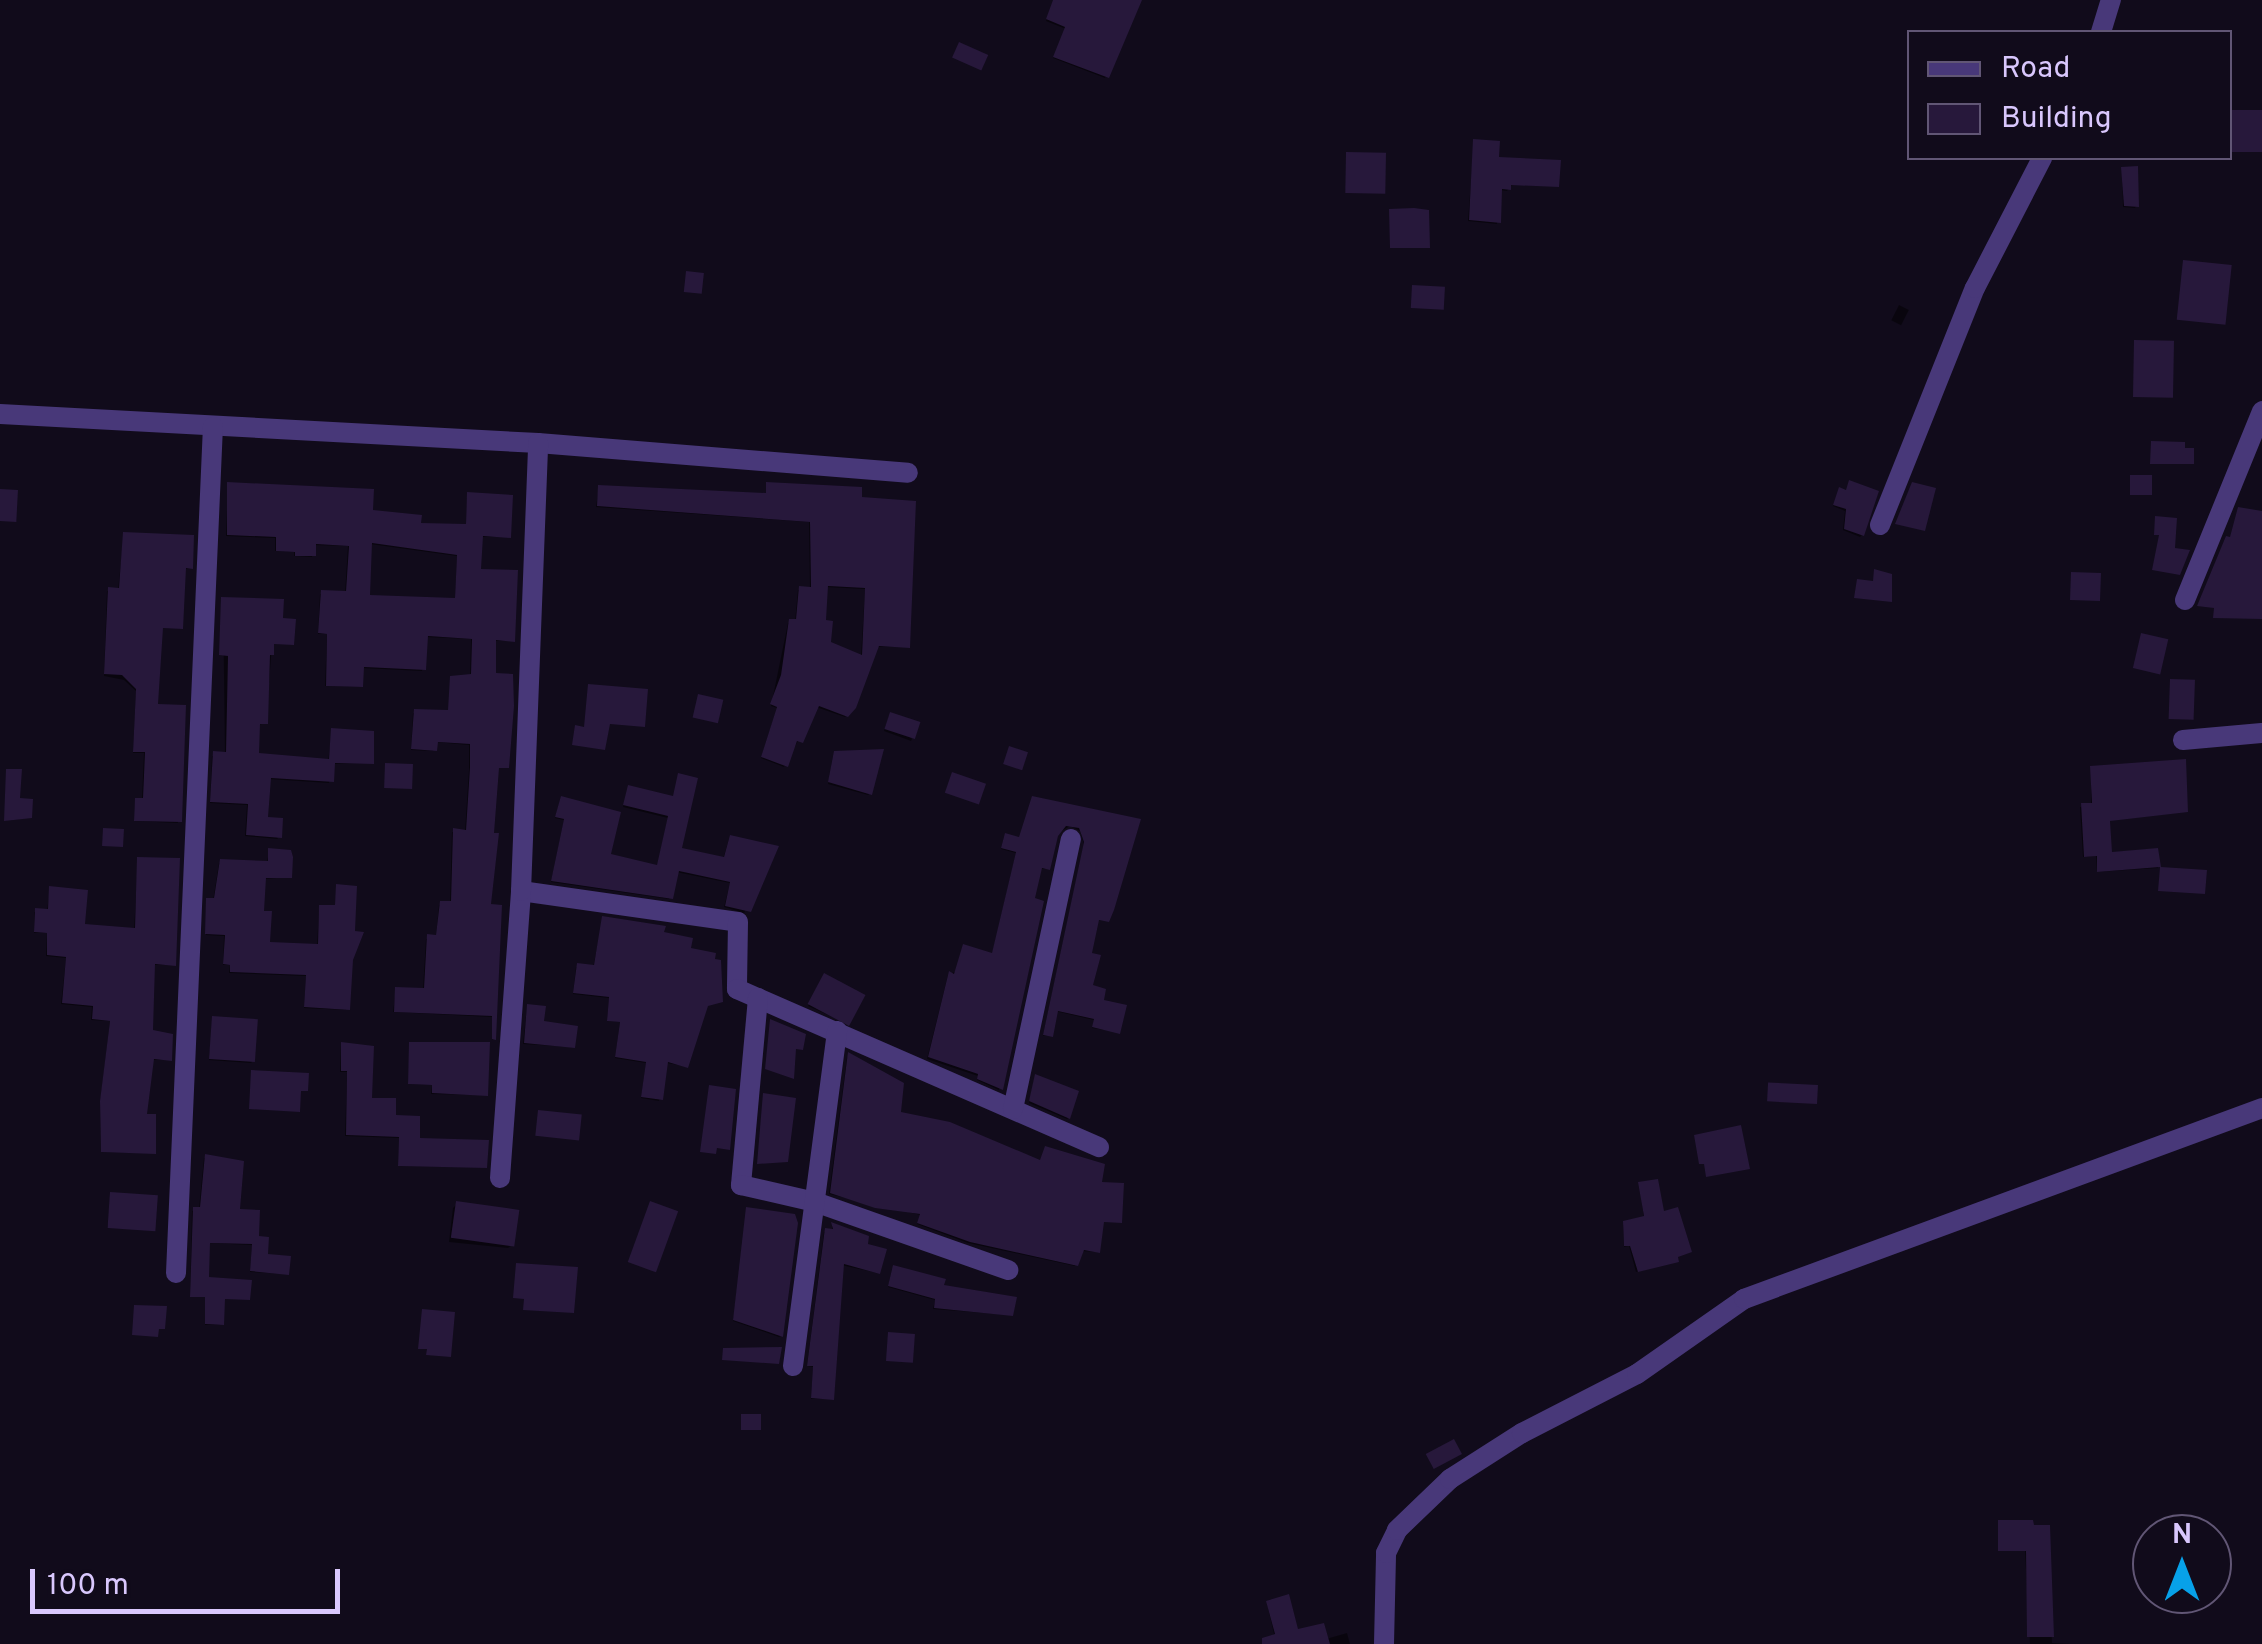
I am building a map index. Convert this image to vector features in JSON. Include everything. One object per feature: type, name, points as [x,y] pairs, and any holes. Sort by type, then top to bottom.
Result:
[{"type":"street","points":[[2101,30],[2111,0]]},
{"type":"street","points":[[1880,525],[1976,288],[2041,160]]},
{"type":"street","points":[[2185,600],[2262,411]]},
{"type":"street","points":[[0,414],[538,443],[908,473]]},
{"type":"street","points":[[176,1274],[213,427]]},
{"type":"street","points":[[500,1178],[521,891],[538,443]]},
{"type":"street","points":[[2183,740],[2262,732]]},
{"type":"street","points":[[1013,1109],[1071,840]]},
{"type":"street","points":[[521,891],[738,922],[737,988],[1099,1147]]},
{"type":"street","points":[[758,998],[741,1185],[815,1202],[1008,1270]]},
{"type":"street","points":[[794,1366],[837,1031]]},
{"type":"street","points":[[1384,1644],[1386,1554],[1397,1530],[1450,1479],[1522,1433],[1638,1374],[1744,1298],[2262,1108]]},
{"type":"building","points":[[1053,0],[1142,0],[1109,78],[1053,57],[1065,27],[1046,19]]},
{"type":"building","points":[[959,42],[988,55],[981,71],[952,58]]},
{"type":"building","points":[[2232,110],[2262,110],[2262,152],[2232,152]]},
{"type":"building","points":[[1473,139],[1500,141],[1499,157],[1561,160],[1559,187],[1511,185],[1511,190],[1502,189],[1501,223],[1469,220]]},
{"type":"building","points":[[1346,152],[1386,153],[1385,194],[1345,193]]},
{"type":"building","points":[[2138,166],[2139,207],[2124,206],[2121,167]]},
{"type":"building","points":[[1389,209],[1429,210],[1430,248],[1390,248]]},
{"type":"building","points":[[2183,260],[2232,265],[2225,325],[2177,320]]},
{"type":"building","points":[[686,271],[704,273],[702,294],[684,292]]},
{"type":"building","points":[[1412,285],[1445,287],[1444,310],[1411,308]]},
{"type":"building","points":[[2134,340],[2174,341],[2173,398],[2133,397]]},
{"type":"building","points":[[2151,441],[2185,442],[2185,448],[2194,448],[2194,464],[2150,464]]},
{"type":"building","points":[[2130,475],[2152,475],[2152,495],[2130,495]]},
{"type":"building","points":[[1849,480],[1879,491],[1864,536],[1844,529],[1846,509],[1833,505],[1839,487],[1846,490]]},
{"type":"building","points":[[227,482],[374,489],[373,510],[422,515],[421,523],[466,524],[467,492],[513,495],[511,538],[483,536],[481,569],[518,570],[515,642],[496,640],[496,673],[513,674],[514,706],[509,768],[499,768],[494,833],[499,833],[491,904],[502,905],[496,1040],[492,1039],[492,1016],[394,1012],[395,987],[424,988],[427,934],[436,935],[440,901],[451,901],[453,828],[466,830],[470,744],[438,742],[437,751],[411,749],[414,709],[448,710],[450,676],[471,674],[472,639],[428,636],[426,670],[364,667],[363,687],[326,686],[327,634],[318,633],[321,590],[346,591],[349,546],[316,544],[316,556],[295,556],[295,552],[276,551],[276,537],[227,535]],"holes":[[[372,543],[457,555],[455,598],[370,595]]]},
{"type":"building","points":[[766,482],[862,487],[862,497],[916,501],[910,648],[879,646],[856,708],[848,717],[819,706],[803,743],[797,741],[788,767],[761,757],[777,707],[770,704],[781,675],[789,619],[796,619],[799,586],[811,587],[810,522],[597,506],[598,485],[766,493]],"holes":[[[828,586],[865,588],[862,655],[831,642],[833,621],[826,620]]]},
{"type":"building","points":[[1912,482],[1936,488],[1925,531],[1895,524]]},
{"type":"building","points":[[0,489],[18,490],[16,522],[0,521]]},
{"type":"building","points":[[2238,507],[2262,511],[2262,619],[2213,618],[2214,608],[2197,606],[2226,536],[2230,537]]},
{"type":"building","points":[[2155,516],[2177,518],[2175,548],[2190,550],[2180,575],[2152,570],[2159,535],[2154,535]]},
{"type":"building","points":[[123,532],[194,535],[193,569],[186,568],[183,629],[163,628],[158,704],[186,705],[182,822],[134,821],[135,798],[143,798],[145,752],[133,752],[136,689],[122,675],[104,674],[108,587],[119,588]]},
{"type":"building","points":[[1874,569],[1892,574],[1892,602],[1854,598],[1857,579],[1873,581]]},
{"type":"building","points":[[2071,572],[2101,573],[2100,601],[2070,600]]},
{"type":"building","points":[[221,597],[284,599],[283,618],[296,619],[294,645],[274,644],[274,655],[270,655],[268,724],[260,724],[259,753],[329,759],[331,728],[374,731],[374,764],[335,763],[334,782],[271,778],[268,817],[283,818],[282,838],[246,835],[248,804],[210,802],[213,751],[226,752],[228,656],[219,655]]},
{"type":"building","points":[[2141,633],[2168,639],[2160,674],[2133,668]]},
{"type":"building","points":[[2170,679],[2195,680],[2194,720],[2169,719]]},
{"type":"building","points":[[588,684],[648,689],[645,727],[610,724],[605,750],[572,745],[575,725],[584,727]]},
{"type":"building","points":[[698,694],[723,700],[718,723],[693,717]]},
{"type":"building","points":[[890,712],[920,722],[915,739],[884,729]]},
{"type":"building","points":[[1009,746],[1028,752],[1022,770],[1003,764]]},
{"type":"building","points":[[884,749],[872,795],[828,782],[834,751]]},
{"type":"building","points":[[2186,759],[2188,812],[2110,821],[2112,852],[2158,848],[2161,867],[2207,870],[2205,894],[2158,891],[2160,867],[2097,872],[2097,856],[2084,857],[2081,803],[2092,803],[2090,766]]},
{"type":"building","points":[[385,763],[413,764],[412,789],[384,788]]},
{"type":"building","points":[[6,769],[22,769],[20,798],[33,799],[32,818],[4,821]]},
{"type":"building","points":[[952,772],[986,784],[979,805],[945,793]]},
{"type":"building","points":[[678,773],[698,778],[682,848],[724,857],[730,835],[779,846],[751,912],[725,906],[730,882],[679,871],[673,899],[551,881],[564,819],[555,817],[561,796],[621,812],[611,854],[657,865],[668,816],[623,805],[628,785],[673,796]]},
{"type":"building","points":[[1032,796],[1141,819],[1114,910],[1109,922],[1099,920],[1092,953],[1101,955],[1093,985],[1106,989],[1104,1000],[1127,1005],[1120,1034],[1092,1027],[1094,1019],[1058,1011],[1053,1037],[1043,1035],[1084,842],[1079,828],[1066,826],[1058,836],[1050,870],[1042,868],[1035,898],[1044,901],[1003,1090],[977,1079],[978,1074],[928,1057],[949,971],[954,974],[963,944],[992,953],[1016,852],[1001,848],[1005,833],[1019,837]]},
{"type":"building","points":[[103,828],[124,829],[123,847],[102,846]]},
{"type":"building","points":[[268,848],[291,850],[293,857],[292,878],[266,878],[264,911],[272,911],[270,942],[318,944],[319,905],[335,905],[336,884],[357,886],[355,931],[364,932],[353,960],[350,1010],[304,1007],[306,975],[230,972],[230,965],[223,964],[225,935],[205,934],[206,898],[214,898],[220,859],[268,861]]},
{"type":"building","points":[[137,857],[180,858],[176,966],[155,964],[153,1030],[173,1034],[172,1061],[154,1059],[147,1114],[156,1114],[156,1154],[101,1152],[100,1101],[110,1021],[92,1019],[93,1006],[62,1003],[66,957],[47,955],[47,933],[34,932],[35,908],[48,909],[49,886],[88,890],[85,924],[135,928]]},
{"type":"building","points":[[602,916],[666,926],[664,932],[693,938],[691,948],[716,953],[715,959],[721,960],[723,1002],[708,1006],[688,1068],[668,1062],[663,1100],[641,1097],[646,1062],[615,1057],[620,1022],[607,1021],[609,997],[573,993],[577,963],[594,965]]},
{"type":"building","points":[[824,973],[865,995],[849,1026],[808,1004]]},
{"type":"building","points":[[527,1004],[546,1006],[544,1021],[578,1026],[575,1048],[524,1043]]},
{"type":"building","points":[[212,1016],[258,1019],[255,1062],[209,1059]]},
{"type":"building","points":[[770,1019],[806,1034],[803,1050],[796,1049],[794,1079],[765,1069]]},
{"type":"building","points":[[341,1042],[374,1046],[372,1098],[396,1098],[396,1115],[420,1116],[420,1138],[489,1140],[487,1168],[398,1166],[399,1137],[346,1135],[347,1071],[341,1071]]},
{"type":"building","points":[[409,1042],[490,1042],[488,1096],[432,1093],[432,1085],[408,1084]]},
{"type":"building","points":[[848,1052],[904,1083],[901,1112],[950,1122],[1040,1160],[1045,1146],[1105,1164],[1102,1182],[1124,1183],[1122,1223],[1104,1222],[1100,1253],[1084,1250],[1078,1266],[970,1242],[917,1223],[920,1214],[875,1208],[830,1193]]},
{"type":"building","points":[[251,1070],[309,1073],[308,1091],[301,1091],[300,1112],[249,1109]]},
{"type":"building","points":[[1035,1074],[1079,1091],[1070,1119],[1029,1101]]},
{"type":"building","points":[[1768,1082],[1818,1085],[1817,1104],[1767,1101]]},
{"type":"building","points":[[709,1085],[736,1089],[730,1150],[717,1148],[716,1154],[700,1152]]},
{"type":"building","points":[[763,1093],[796,1098],[788,1162],[757,1164]]},
{"type":"building","points":[[538,1110],[582,1115],[579,1140],[535,1136]]},
{"type":"building","points":[[1741,1125],[1750,1169],[1706,1177],[1704,1164],[1699,1164],[1694,1135]]},
{"type":"building","points":[[205,1154],[244,1161],[240,1209],[260,1210],[259,1236],[269,1237],[268,1254],[291,1256],[289,1275],[250,1271],[252,1244],[210,1243],[209,1277],[252,1280],[250,1300],[225,1299],[224,1325],[205,1324],[205,1297],[190,1297],[193,1207],[200,1207]]},
{"type":"building","points":[[1658,1179],[1664,1211],[1678,1207],[1692,1252],[1678,1257],[1679,1262],[1638,1272],[1630,1246],[1624,1246],[1623,1221],[1644,1216],[1638,1182]]},
{"type":"building","points":[[110,1192],[158,1195],[155,1231],[107,1228]]},
{"type":"building","points":[[456,1201],[519,1210],[514,1247],[451,1238]]},
{"type":"building","points":[[650,1201],[678,1211],[656,1272],[628,1262]]},
{"type":"building","points":[[746,1207],[795,1214],[798,1223],[783,1337],[733,1320]]},
{"type":"building","points":[[831,1222],[869,1236],[868,1244],[887,1249],[880,1274],[844,1264],[834,1400],[811,1398],[813,1366],[807,1366],[825,1228],[833,1229]]},
{"type":"building","points":[[516,1263],[578,1267],[574,1313],[523,1310],[524,1299],[513,1298]]},
{"type":"building","points":[[893,1265],[946,1279],[944,1285],[1017,1297],[1013,1316],[934,1308],[935,1299],[888,1286]]},
{"type":"building","points":[[134,1305],[167,1306],[165,1329],[159,1329],[158,1337],[132,1335]]},
{"type":"building","points":[[422,1309],[455,1312],[451,1357],[426,1355],[427,1349],[418,1349]]},
{"type":"building","points":[[888,1332],[915,1334],[913,1363],[886,1361]]},
{"type":"building","points":[[782,1347],[779,1364],[722,1360],[723,1348]]},
{"type":"building","points":[[741,1414],[761,1414],[761,1430],[741,1430]]},
{"type":"building","points":[[1454,1439],[1462,1454],[1434,1469],[1426,1454]]},
{"type":"building","points":[[1998,1520],[2033,1520],[2034,1525],[2050,1525],[2054,1637],[2027,1637],[2026,1551],[1998,1551]]},
{"type":"building","points":[[1289,1594],[1298,1629],[1324,1623],[1330,1644],[1262,1644],[1262,1638],[1275,1634],[1266,1601]]}]
